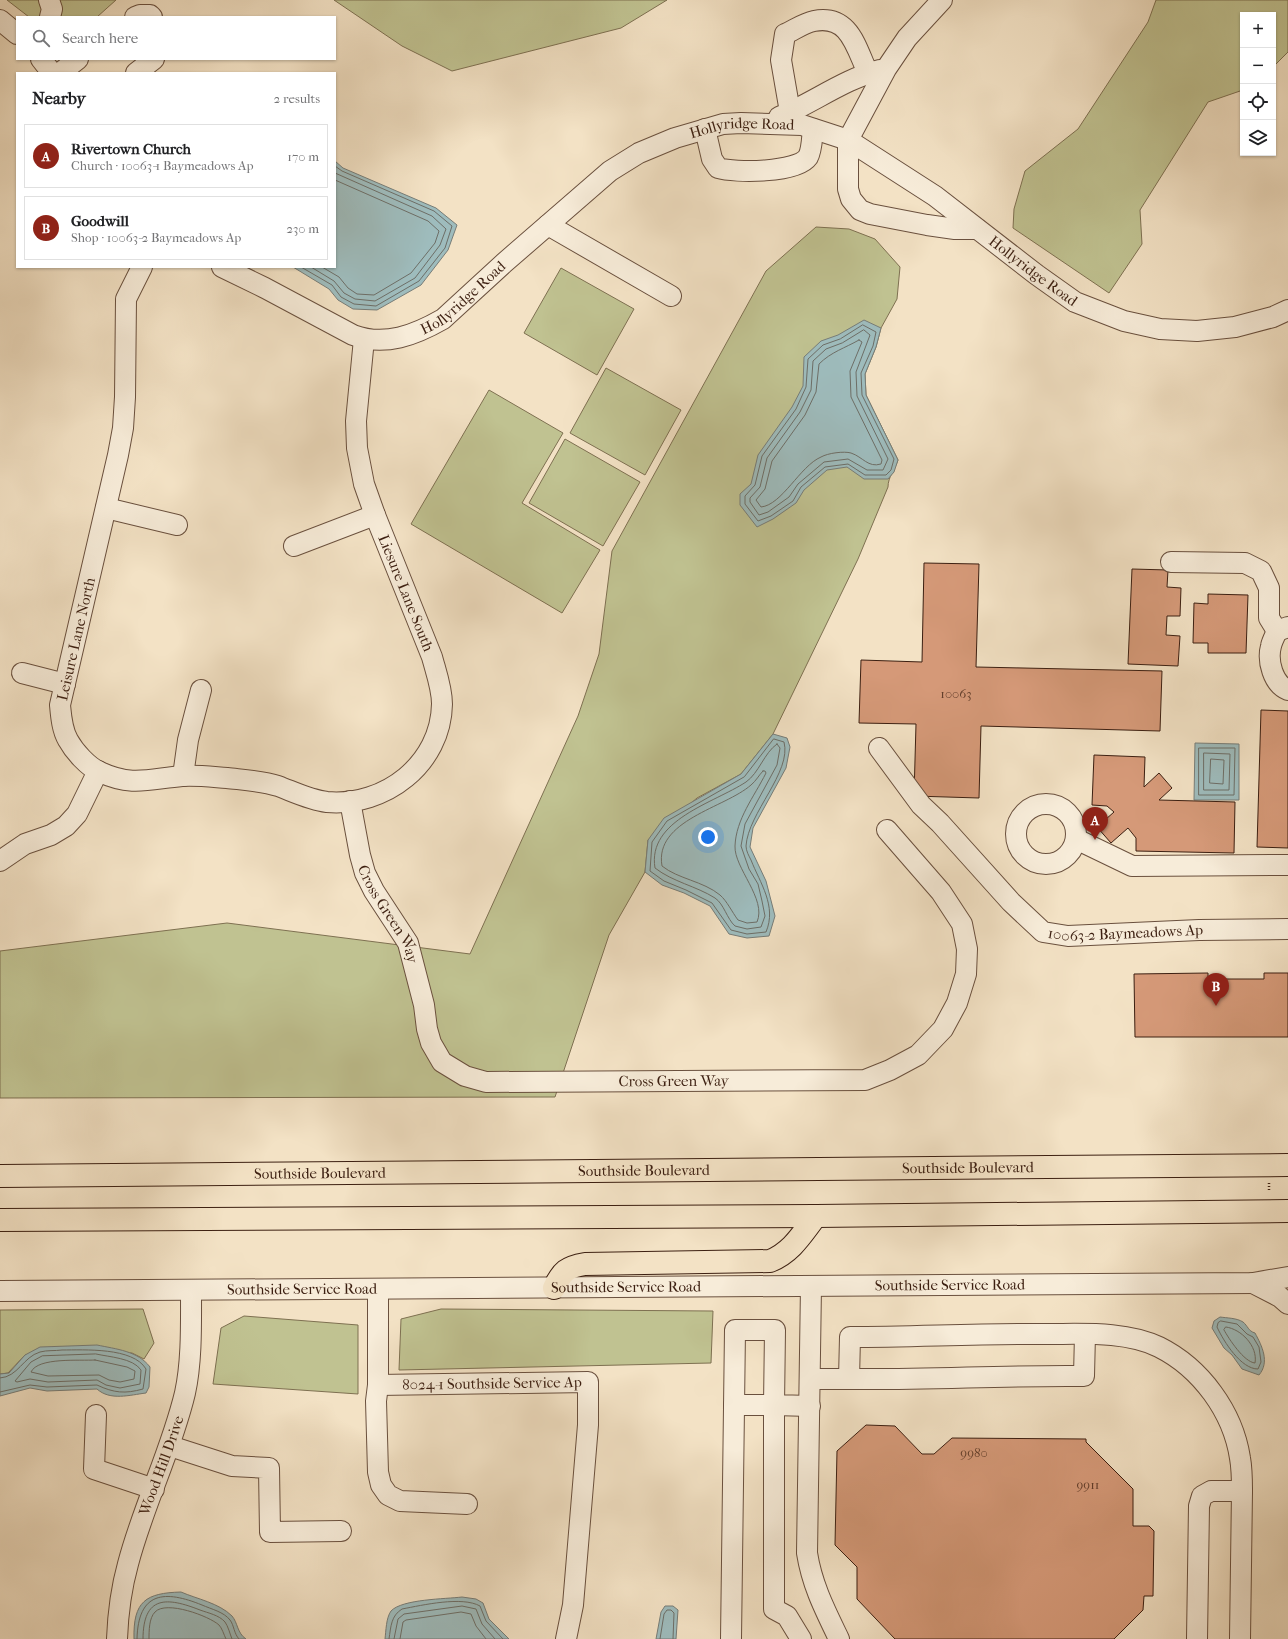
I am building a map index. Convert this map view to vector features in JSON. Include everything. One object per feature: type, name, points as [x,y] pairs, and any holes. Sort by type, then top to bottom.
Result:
[{"type":"highway","name":"Southside Boulevard","points":[[0,1176],[1288,1165]]},
{"type":"highway","points":[[0,1220],[816,1216],[1288,1211]]},
{"type":"highway","points":[[554,1288],[560,1276],[567,1269],[585,1264],[770,1261],[781,1256],[793,1247],[816,1216]]},
{"type":"street","points":[[49,0],[52,9],[50,16]]},
{"type":"street","points":[[942,0],[877,71],[848,140],[848,189],[851,199],[860,210],[927,226],[977,229]]},
{"type":"street","points":[[137,16],[151,16]]},
{"type":"street","points":[[0,20],[16,33]]},
{"type":"street","points":[[790,112],[781,60],[785,34],[812,22],[824,20],[841,25],[851,34],[877,71]]},
{"type":"street","points":[[42,60],[51,72]]},
{"type":"street","points":[[61,72],[77,60]]},
{"type":"street","points":[[137,72],[153,60]]},
{"type":"street","points":[[764,123],[877,71]]},
{"type":"street","name":"Hollyridge Road","points":[[224,268],[266,288],[353,335],[364,339],[399,339],[420,333],[443,319],[610,171],[639,153],[675,138],[723,124],[764,123],[802,126],[848,140],[935,196],[1075,302],[1124,321],[1160,330],[1197,331],[1235,327],[1274,317],[1288,310]]},
{"type":"street","points":[[706,129],[712,159],[718,168],[738,172],[796,165],[809,155],[813,129]]},
{"type":"street","points":[[548,225],[671,296]]},
{"type":"street","name":"Leisure Lane North","points":[[142,268],[126,299],[123,428],[60,705],[62,722],[68,740],[84,759],[98,771],[123,781],[142,781],[183,776],[242,779],[276,786],[306,797],[327,802],[350,801]]},
{"type":"street","name":"Liesure Lane South","points":[[350,801],[377,795],[398,784],[415,771],[428,753],[440,726],[442,704],[438,679],[432,657],[364,484],[357,448],[356,420],[364,339]]},
{"type":"street","points":[[106,508],[177,525]]},
{"type":"street","points":[[294,546],[375,515]]},
{"type":"street","points":[[1171,562],[1245,563],[1261,571],[1269,588],[1269,618],[1283,629],[1270,647],[1271,671],[1282,688],[1288,690]]},
{"type":"street","points":[[22,673],[65,684]]},
{"type":"street","points":[[183,776],[188,740],[201,690]]},
{"type":"street","name":"10063-2 Baymeadows Ap","points":[[879,748],[921,805],[940,823],[1010,902],[1043,932],[1068,936],[1199,930],[1288,929]]},
{"type":"street","points":[[0,860],[26,844],[51,835],[66,826],[77,814],[98,771]]},
{"type":"street","name":"Cross Green Way","points":[[350,801],[360,855],[366,873],[374,891],[408,943],[424,1005],[427,1029],[431,1043],[442,1062],[465,1076],[486,1082],[865,1080],[890,1070],[918,1055],[943,1029],[957,1003],[966,974],[967,949],[962,924],[941,892],[887,830]]},
{"type":"street","points":[[1076,839],[1132,866],[1288,865]]},
{"type":"street","name":"Southside Service Road","points":[[0,1291],[1253,1283],[1288,1277]]},
{"type":"street","name":"Southside Service Road","points":[[1253,1283],[1280,1297],[1288,1304]]},
{"type":"street","points":[[811,1286],[807,1553],[811,1575],[818,1597],[839,1639]]},
{"type":"street","points":[[378,1289],[378,1385],[376,1401],[378,1472],[381,1485],[388,1494],[400,1501],[467,1504]]},
{"type":"street","name":"Wood Hill Drive","points":[[117,1639],[122,1587],[128,1562],[170,1446],[185,1392],[192,1328],[192,1290]]},
{"type":"street","points":[[731,1639],[735,1330],[775,1330],[774,1609],[788,1616],[801,1639]]},
{"type":"street","points":[[849,1379],[850,1337],[1004,1334],[1085,1334],[1121,1336],[1158,1347],[1182,1362],[1204,1382],[1219,1401],[1233,1434],[1240,1458],[1242,1491],[1240,1639]]},
{"type":"street","points":[[810,1379],[919,1380],[1033,1376],[1084,1376],[1085,1334]]},
{"type":"street","name":"8024-1 Southside Service Ap","points":[[378,1385],[588,1382],[588,1425],[573,1605],[566,1639]]},
{"type":"street","points":[[734,1405],[810,1406]]},
{"type":"street","points":[[96,1415],[94,1469],[154,1489]]},
{"type":"street","points":[[170,1446],[232,1466],[269,1468],[270,1532],[340,1531]]},
{"type":"street","points":[[1197,1639],[1200,1500],[1202,1496],[1211,1491],[1242,1491]]},
{"type":"green space","points":[[7,0],[116,0],[98,16],[28,16]]},
{"type":"green space","points":[[334,0],[667,0],[621,28],[452,71],[402,46]]},
{"type":"green space","points":[[1156,0],[1288,0],[1288,52],[1276,64],[1276,12],[1240,12],[1240,91],[1208,102],[1140,210],[1142,244],[1109,293],[1013,228],[1014,209],[1025,171],[1078,129],[1148,22]]},
{"type":"green space","points":[[816,227],[849,229],[875,239],[900,267],[897,299],[881,328],[876,347],[865,374],[866,395],[898,460],[890,476],[888,487],[858,559],[773,734],[741,774],[697,798],[648,840],[645,872],[609,935],[555,1097],[0,1098],[0,951],[227,923],[470,954],[578,716],[599,654],[612,551],[766,271]]},
{"type":"green space","points":[[561,268],[634,309],[597,375],[524,333]]},
{"type":"green space","points":[[606,368],[681,410],[645,475],[570,433]]},
{"type":"green space","points":[[489,390],[563,433],[522,503],[600,550],[562,613],[411,524]]},
{"type":"green space","points":[[565,439],[640,482],[603,546],[529,503]]},
{"type":"green space","points":[[143,1309],[154,1343],[144,1359],[132,1353],[25,1355],[8,1373],[0,1374],[0,1310]]},
{"type":"green space","points":[[441,1309],[713,1311],[711,1363],[399,1370],[401,1319]]},
{"type":"green space","points":[[244,1316],[358,1325],[358,1394],[213,1384],[221,1328]]},
{"type":"water","points":[[336,162],[343,168],[436,208],[457,225],[448,250],[421,285],[377,310],[353,309],[338,300],[329,289],[295,268],[336,268]]},
{"type":"water","points":[[864,320],[881,328],[876,347],[865,374],[866,395],[898,460],[894,472],[888,479],[864,479],[847,467],[827,470],[804,490],[796,503],[773,519],[757,527],[740,505],[740,494],[751,484],[758,455],[792,407],[803,386],[804,357],[821,341],[838,335]]},
{"type":"water","points":[[773,734],[787,738],[790,747],[786,768],[753,828],[750,847],[766,881],[775,916],[769,936],[747,938],[729,934],[710,906],[684,893],[662,885],[645,872],[648,840],[664,818],[741,774]]},
{"type":"water","points":[[1195,743],[1239,744],[1239,800],[1194,800]]},
{"type":"water","points":[[1220,1317],[1232,1318],[1241,1321],[1255,1333],[1264,1354],[1264,1365],[1259,1375],[1242,1369],[1232,1355],[1224,1348],[1212,1328],[1214,1321]]},
{"type":"water","points":[[97,1345],[133,1354],[145,1362],[150,1367],[149,1387],[146,1393],[127,1396],[114,1396],[102,1393],[97,1389],[47,1391],[30,1388],[0,1396],[0,1374],[9,1373],[25,1355],[40,1347]]},
{"type":"water","points":[[181,1592],[221,1608],[227,1612],[232,1616],[241,1634],[246,1639],[134,1639],[136,1616],[139,1608],[144,1602],[150,1597],[159,1594]]},
{"type":"water","points":[[462,1597],[476,1599],[483,1603],[489,1619],[509,1639],[385,1639],[388,1617],[391,1611],[397,1607],[414,1602]]},
{"type":"water","points":[[665,1606],[673,1606],[678,1610],[676,1639],[656,1639],[661,1612]]},
{"type":"building","points":[[924,563],[979,564],[976,667],[1162,671],[1160,731],[981,726],[979,798],[914,796],[916,724],[859,723],[861,660],[922,662]]},
{"type":"building","points":[[1132,569],[1168,570],[1167,587],[1181,588],[1180,616],[1167,616],[1166,635],[1180,636],[1178,666],[1128,664]]},
{"type":"building","points":[[1208,594],[1248,595],[1246,653],[1208,653],[1208,643],[1193,643],[1194,603],[1208,604]]},
{"type":"building","points":[[1261,710],[1288,711],[1288,848],[1257,847]]},
{"type":"building","points":[[1094,755],[1145,757],[1144,787],[1159,773],[1172,788],[1159,800],[1235,802],[1234,853],[1136,851],[1136,838],[1128,828],[1111,843],[1097,827],[1114,812],[1107,806],[1092,805]]},
{"type":"building","points":[[1208,973],[1208,979],[1264,979],[1264,973],[1288,973],[1288,1037],[1135,1037],[1134,974]]},
{"type":"building","points":[[866,1425],[895,1426],[922,1454],[934,1454],[952,1438],[1086,1439],[1086,1442],[1133,1489],[1133,1526],[1149,1526],[1154,1531],[1153,1596],[1144,1596],[1143,1610],[1114,1639],[895,1639],[857,1599],[857,1567],[835,1545],[837,1451]]},
{"type":"place","name":"Rivertown Church","points":[[1095,840]]},
{"type":"place","name":"Goodwill","points":[[1216,1006]]}]
